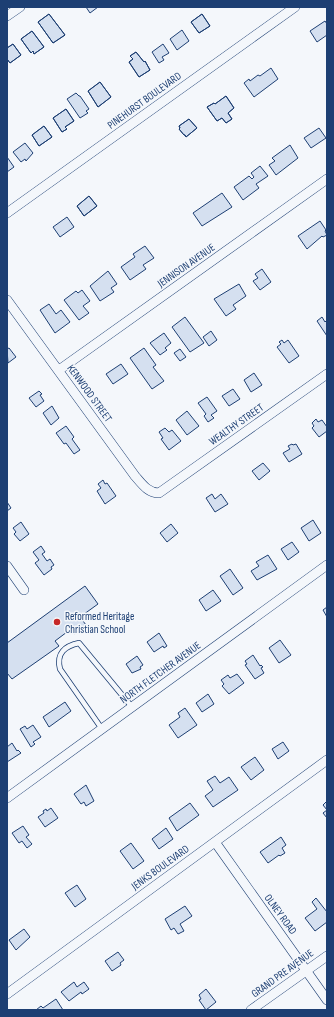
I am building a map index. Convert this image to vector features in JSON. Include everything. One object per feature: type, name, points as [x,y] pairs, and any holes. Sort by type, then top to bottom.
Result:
[{"type":"street","points":[[7,16],[20,7]]},
{"type":"street","name":"PINEHURST BOULEVARD","points":[[7,213],[296,7]]},
{"type":"street","name":"JENNISON AVENUE","points":[[59,370],[327,179]]},
{"type":"street","name":"KENWOOD STREET","points":[[7,300],[135,476],[148,490],[153,493],[159,493]]},
{"type":"street","name":"WEALTHY STREET","points":[[159,493],[327,374]]},
{"type":"street","points":[[7,566],[24,590]]},
{"type":"street","name":"NORTH FLETCHER AVENUE","points":[[7,798],[327,566]]},
{"type":"street","name":"JENKS BOULEVARD","points":[[7,994],[327,760]]},
{"type":"street","name":"OLNEY ROAD","points":[[215,842],[327,1000]]},
{"type":"street","name":"GRAND PRE AVENUE","points":[[251,1010],[327,956]]},
{"type":"lane","points":[[102,729],[60,669],[58,662],[60,656],[62,652],[71,645],[80,643],[132,707]]},
{"type":"building","points":[[86,7],[98,7],[90,13]]},
{"type":"building","points":[[49,14],[65,35],[53,43],[38,22]]},
{"type":"building","points":[[49,14],[65,35],[53,43],[38,22]]},
{"type":"building","points":[[202,14],[210,26],[199,33],[191,22]]},
{"type":"building","points":[[202,14],[210,26],[199,33],[191,22]]},
{"type":"building","points":[[325,21],[327,24],[327,35],[317,42],[310,31]]},
{"type":"building","points":[[182,30],[189,41],[177,50],[170,39]]},
{"type":"building","points":[[32,31],[44,47],[34,54],[33,51],[31,53],[21,39]]},
{"type":"building","points":[[32,31],[44,47],[34,54],[33,51],[31,53],[21,39]]},
{"type":"building","points":[[13,44],[21,55],[10,63],[7,59],[7,48]]},
{"type":"building","points":[[13,44],[21,55],[10,63],[7,59],[7,48]]},
{"type":"building","points":[[163,44],[169,53],[162,57],[164,60],[159,63],[152,52]]},
{"type":"building","points":[[136,52],[144,62],[145,61],[150,70],[139,77],[129,62],[133,59],[130,56]]},
{"type":"building","points":[[136,52],[144,62],[145,61],[150,70],[139,77],[129,62],[133,59],[130,56]]},
{"type":"building","points":[[271,68],[278,79],[254,97],[244,83],[249,79],[250,81],[258,75],[260,76]]},
{"type":"building","points":[[100,82],[111,97],[98,107],[88,91]]},
{"type":"building","points":[[100,82],[111,97],[98,107],[88,91]]},
{"type":"building","points":[[76,93],[80,96],[89,109],[86,111],[88,113],[80,118],[67,99]]},
{"type":"building","points":[[226,96],[234,108],[228,113],[232,119],[226,123],[222,118],[217,121],[207,107],[214,103],[215,104]]},
{"type":"building","points":[[226,96],[234,108],[228,113],[232,119],[226,123],[222,118],[217,121],[207,107],[214,103],[215,104]]},
{"type":"building","points":[[66,109],[74,121],[65,127],[67,129],[62,132],[53,118]]},
{"type":"building","points":[[66,109],[74,121],[65,127],[67,129],[62,132],[53,118]]},
{"type":"building","points":[[189,119],[197,128],[186,137],[179,129],[179,126]]},
{"type":"building","points":[[189,119],[197,128],[186,137],[179,129],[179,126]]},
{"type":"building","points":[[44,126],[52,137],[39,146],[32,135]]},
{"type":"building","points":[[44,126],[52,137],[39,146],[32,135]]},
{"type":"building","points":[[319,128],[326,138],[311,148],[304,138]]},
{"type":"building","points":[[25,143],[33,153],[26,161],[25,159],[21,162],[13,152]]},
{"type":"building","points":[[290,145],[298,158],[276,175],[269,165],[275,161],[272,158]]},
{"type":"building","points":[[7,157],[14,167],[7,172]]},
{"type":"building","points":[[260,166],[268,176],[256,184],[259,188],[243,200],[234,187],[249,176],[252,179],[254,177],[251,173]]},
{"type":"building","points":[[222,193],[232,207],[202,226],[193,213]]},
{"type":"building","points":[[89,196],[97,206],[84,216],[77,206]]},
{"type":"building","points":[[89,196],[97,206],[84,216],[77,206]]},
{"type":"building","points":[[67,217],[74,227],[60,237],[53,227]]},
{"type":"building","points":[[320,221],[326,230],[327,235],[322,236],[307,249],[298,236]]},
{"type":"building","points":[[145,246],[154,258],[143,265],[146,269],[130,280],[121,267],[135,257],[133,254]]},
{"type":"building","points":[[262,269],[271,282],[260,290],[253,281],[258,278],[255,274]]},
{"type":"building","points":[[108,271],[117,284],[111,288],[114,292],[100,301],[90,286]]},
{"type":"building","points":[[239,284],[246,296],[233,305],[236,309],[226,316],[214,299]]},
{"type":"building","points":[[82,290],[90,301],[83,306],[89,313],[79,320],[64,300],[76,291],[78,293]]},
{"type":"building","points":[[49,304],[56,314],[61,310],[70,322],[55,333],[40,310]]},
{"type":"building","points":[[185,317],[204,343],[190,352],[172,327]]},
{"type":"building","points":[[322,317],[325,322],[327,320],[327,336],[317,321]]},
{"type":"building","points":[[211,331],[217,340],[209,346],[203,337]]},
{"type":"building","points":[[164,333],[171,343],[165,348],[167,350],[160,355],[150,343]]},
{"type":"building","points":[[282,340],[284,343],[288,340],[299,356],[289,363],[277,347],[281,344],[279,342]]},
{"type":"building","points":[[9,348],[16,357],[8,363],[7,349]]},
{"type":"building","points":[[144,348],[156,365],[153,367],[164,381],[152,389],[130,358]]},
{"type":"building","points":[[180,349],[186,357],[180,361],[174,353]]},
{"type":"building","points":[[121,364],[128,374],[113,384],[106,374]]},
{"type":"building","points":[[254,373],[262,385],[251,392],[244,380]]},
{"type":"building","points":[[233,389],[240,399],[229,406],[222,396]]},
{"type":"building","points":[[39,391],[42,394],[40,395],[44,401],[36,407],[29,398]]},
{"type":"building","points":[[207,397],[217,411],[211,415],[214,418],[208,422],[204,416],[206,414],[198,403]]},
{"type":"building","points":[[52,406],[59,418],[51,425],[43,413]]},
{"type":"building","points":[[187,411],[199,426],[187,435],[176,420]]},
{"type":"building","points":[[316,419],[318,422],[322,420],[327,427],[327,431],[319,437],[312,428],[314,426],[312,423]]},
{"type":"building","points":[[66,426],[74,437],[72,439],[80,450],[74,454],[56,433]]},
{"type":"building","points":[[165,428],[169,432],[172,430],[181,441],[169,450],[161,439],[163,438],[159,432]]},
{"type":"building","points":[[296,444],[302,454],[289,462],[283,453],[290,449],[288,446]]},
{"type":"building","points":[[263,463],[270,471],[259,480],[252,471]]},
{"type":"building","points":[[103,480],[105,484],[107,483],[116,496],[105,504],[97,491],[101,488],[98,484]]},
{"type":"building","points":[[212,494],[215,499],[221,494],[228,504],[215,512],[206,498]]},
{"type":"building","points":[[7,502],[11,508],[7,511]]},
{"type":"building","points":[[313,520],[321,533],[309,541],[301,528]]},
{"type":"building","points":[[21,522],[29,534],[20,541],[14,534],[16,532],[13,528]]},
{"type":"building","points":[[171,524],[178,533],[167,542],[160,533]]},
{"type":"building","points":[[292,542],[299,552],[288,560],[281,549]]},
{"type":"building","points":[[41,546],[45,552],[42,554],[47,561],[50,559],[54,565],[51,567],[52,569],[44,575],[35,563],[39,560],[33,552]]},
{"type":"building","points":[[268,555],[277,569],[257,580],[251,571],[259,566],[256,562]]},
{"type":"building","points":[[230,569],[243,588],[233,595],[220,576]]},
{"type":"building","points":[[85,586],[98,604],[80,617],[86,625],[74,634],[71,629],[55,641],[59,646],[12,679],[7,673],[7,643]]},
{"type":"building","points":[[213,590],[221,601],[206,611],[199,600]]},
{"type":"building","points":[[327,607],[327,617],[323,610]]},
{"type":"building","points":[[159,633],[167,646],[164,648],[163,646],[154,652],[147,642]]},
{"type":"building","points":[[280,640],[291,655],[279,663],[269,648]]},
{"type":"building","points":[[253,655],[260,666],[261,665],[263,667],[261,668],[264,673],[255,679],[245,665],[247,664],[245,661]]},
{"type":"building","points":[[137,656],[143,665],[140,667],[141,669],[132,673],[126,664]]},
{"type":"building","points":[[237,674],[244,683],[229,694],[222,686],[224,684],[221,680],[228,675],[230,678]]},
{"type":"building","points":[[208,694],[214,704],[202,712],[196,703]]},
{"type":"building","points":[[65,702],[71,711],[49,727],[43,717]]},
{"type":"building","points":[[185,708],[197,725],[178,738],[169,725],[180,717],[178,713]]},
{"type":"building","points":[[33,725],[41,737],[33,742],[35,744],[31,747],[20,729],[25,726],[27,729]]},
{"type":"building","points":[[283,742],[289,751],[278,759],[272,749]]},
{"type":"building","points":[[12,743],[17,751],[18,750],[21,753],[7,762],[7,747]]},
{"type":"building","points":[[255,757],[264,770],[251,780],[241,767]]},
{"type":"building","points":[[215,776],[220,783],[229,777],[238,790],[213,807],[205,796],[213,790],[207,781]]},
{"type":"building","points":[[86,785],[94,801],[86,806],[84,802],[81,804],[74,794]]},
{"type":"building","points":[[327,801],[327,810],[323,805]]},
{"type":"building","points":[[190,803],[199,815],[177,831],[169,818]]},
{"type":"building","points":[[51,808],[58,818],[45,827],[38,817],[44,813],[43,811],[46,809],[47,811]]},
{"type":"building","points":[[327,810],[327,818],[323,813]]},
{"type":"building","points":[[23,826],[29,835],[26,837],[32,844],[27,848],[22,841],[19,843],[12,833]]},
{"type":"building","points":[[166,828],[173,839],[159,849],[152,839]]},
{"type":"building","points":[[281,837],[286,845],[282,848],[285,853],[280,856],[279,855],[268,863],[260,852]]},
{"type":"building","points":[[131,843],[144,861],[133,869],[120,851]]},
{"type":"building","points":[[77,885],[86,899],[75,907],[65,893]]},
{"type":"building","points":[[316,898],[327,912],[327,922],[315,931],[305,918],[317,909],[312,902]]},
{"type":"building","points":[[185,906],[192,916],[180,924],[184,931],[178,934],[174,928],[171,930],[165,919]]},
{"type":"building","points":[[24,929],[30,937],[16,950],[9,940]]},
{"type":"building","points":[[118,952],[124,960],[120,963],[121,965],[112,971],[105,961]]},
{"type":"building","points":[[74,982],[77,987],[84,982],[89,989],[82,994],[81,992],[69,1001],[61,992]]},
{"type":"building","points":[[206,989],[216,1002],[206,1010],[199,1000],[201,999],[199,995]]},
{"type":"building","points":[[56,999],[63,1010],[36,1010],[41,1006],[43,1008]]},
{"type":"place","name":"Reformed Heritage Christian School","points":[[57,622]]}]
